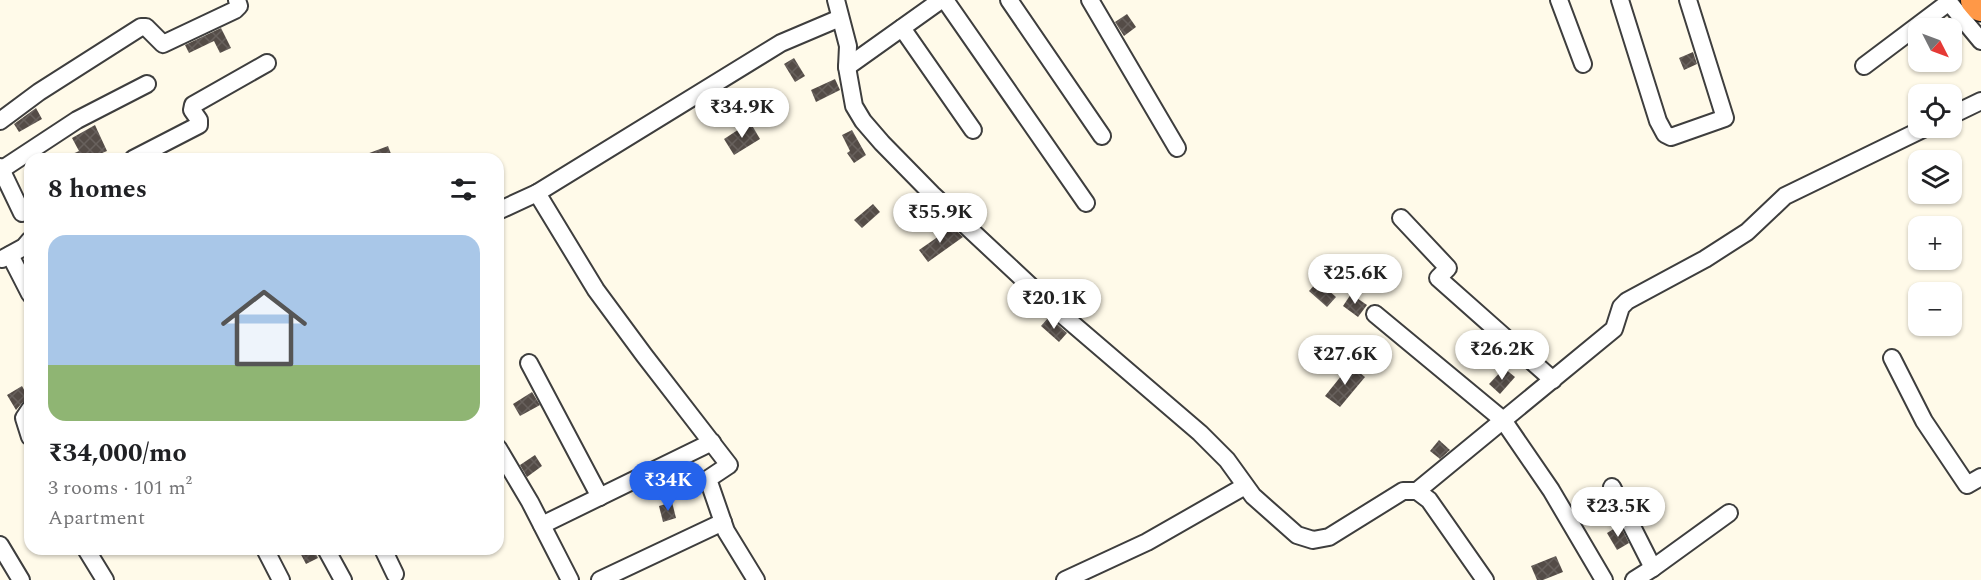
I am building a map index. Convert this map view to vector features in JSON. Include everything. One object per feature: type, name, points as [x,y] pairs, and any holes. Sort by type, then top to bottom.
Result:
[{"type":"highway","points":[[1957,1],[1981,6]]},
{"type":"street","points":[[0,121],[39,92],[141,27],[146,27],[163,44],[235,10],[239,6],[237,0]]},
{"type":"street","points":[[836,0],[848,46],[847,67],[854,106],[863,121],[882,143],[1053,307],[1200,433],[1227,460],[1253,496],[1297,535],[1313,540],[1329,537],[1403,490],[1417,491],[1429,500],[1485,580]]},
{"type":"street","points":[[847,67],[943,0],[1086,203]]},
{"type":"street","points":[[1009,0],[1102,136]]},
{"type":"street","points":[[1090,0],[1177,148]]},
{"type":"street","points":[[1559,0],[1583,64]]},
{"type":"street","points":[[1620,0],[1658,121],[1665,135],[1671,137],[1725,118],[1688,0]]},
{"type":"street","points":[[1864,66],[1957,1],[1981,41]]},
{"type":"street","points":[[504,208],[537,192],[781,43],[840,18]]},
{"type":"street","points":[[902,28],[973,130]]},
{"type":"street","points":[[145,153],[199,125],[199,120],[192,110],[193,105],[267,63]]},
{"type":"street","points":[[25,153],[77,120],[147,84]]},
{"type":"street","points":[[1962,110],[1981,101]]},
{"type":"street","points":[[1417,491],[1614,329],[1621,308],[1627,301],[1705,259],[1747,232],[1785,196],[1908,136]]},
{"type":"street","points":[[24,153],[1,168],[24,208]]},
{"type":"street","points":[[537,192],[596,290],[729,465],[708,479],[726,531],[756,580]]},
{"type":"street","points":[[1401,218],[1448,268],[1438,278],[1553,380]]},
{"type":"street","points":[[24,247],[5,258],[24,285]]},
{"type":"street","points":[[1375,314],[1503,420],[1551,490],[1604,580]]},
{"type":"street","points":[[1892,358],[1924,421],[1967,485],[1981,477]]},
{"type":"street","points":[[529,363],[600,497]]},
{"type":"street","points":[[542,525],[712,442]]},
{"type":"street","points":[[504,458],[570,580]]},
{"type":"street","points":[[1065,580],[1148,542],[1245,486]]},
{"type":"street","points":[[1612,487],[1653,568]]},
{"type":"street","points":[[1634,580],[1729,513]]},
{"type":"street","points":[[600,580],[723,522]]},
{"type":"street","points":[[0,545],[21,580]]},
{"type":"street","points":[[90,555],[105,580]]},
{"type":"street","points":[[267,555],[281,580]]},
{"type":"street","points":[[329,555],[343,580]]},
{"type":"street","points":[[386,555],[395,574]]},
{"type":"building","points":[[1127,14],[1136,27],[1124,36],[1115,22]]},
{"type":"building","points":[[221,28],[231,48],[220,53],[214,41],[189,53],[185,45]]},
{"type":"building","points":[[1693,52],[1697,64],[1684,70],[1679,58]]},
{"type":"building","points":[[794,58],[805,76],[795,82],[784,64]]},
{"type":"building","points":[[835,79],[840,90],[816,102],[811,90]]},
{"type":"building","points":[[36,108],[42,119],[19,132],[14,124]]},
{"type":"building","points":[[750,122],[760,139],[734,155],[724,139]]},
{"type":"building","points":[[95,125],[107,151],[74,153],[79,151],[72,138]]},
{"type":"building","points":[[852,130],[866,155],[854,163],[847,153],[850,151],[842,135]]},
{"type":"building","points":[[388,146],[391,153],[369,153]]},
{"type":"building","points":[[873,204],[880,212],[862,228],[854,220]]},
{"type":"building","points":[[924,205],[933,215],[914,232],[905,223]]},
{"type":"building","points":[[952,227],[963,237],[928,262],[919,250]]},
{"type":"building","points":[[1318,281],[1336,297],[1327,307],[1309,291]]},
{"type":"building","points":[[1351,294],[1367,305],[1358,317],[1343,306]]},
{"type":"building","points":[[1049,317],[1067,333],[1059,342],[1041,326]]},
{"type":"building","points":[[1350,365],[1365,377],[1340,407],[1325,396]]},
{"type":"building","points":[[1504,368],[1515,377],[1500,394],[1489,384]]},
{"type":"building","points":[[22,386],[24,402],[16,410],[7,395]]},
{"type":"building","points":[[532,392],[540,405],[520,416],[513,404]]},
{"type":"building","points":[[1439,440],[1450,450],[1440,459],[1430,451]]},
{"type":"building","points":[[535,455],[542,466],[527,477],[520,465]]},
{"type":"building","points":[[672,502],[676,518],[663,522],[659,506]]},
{"type":"building","points":[[1620,525],[1629,543],[1617,550],[1607,533]]},
{"type":"building","points":[[301,555],[316,555],[318,558],[306,564]]},
{"type":"building","points":[[1556,556],[1563,572],[1537,580],[1531,566]]}]
